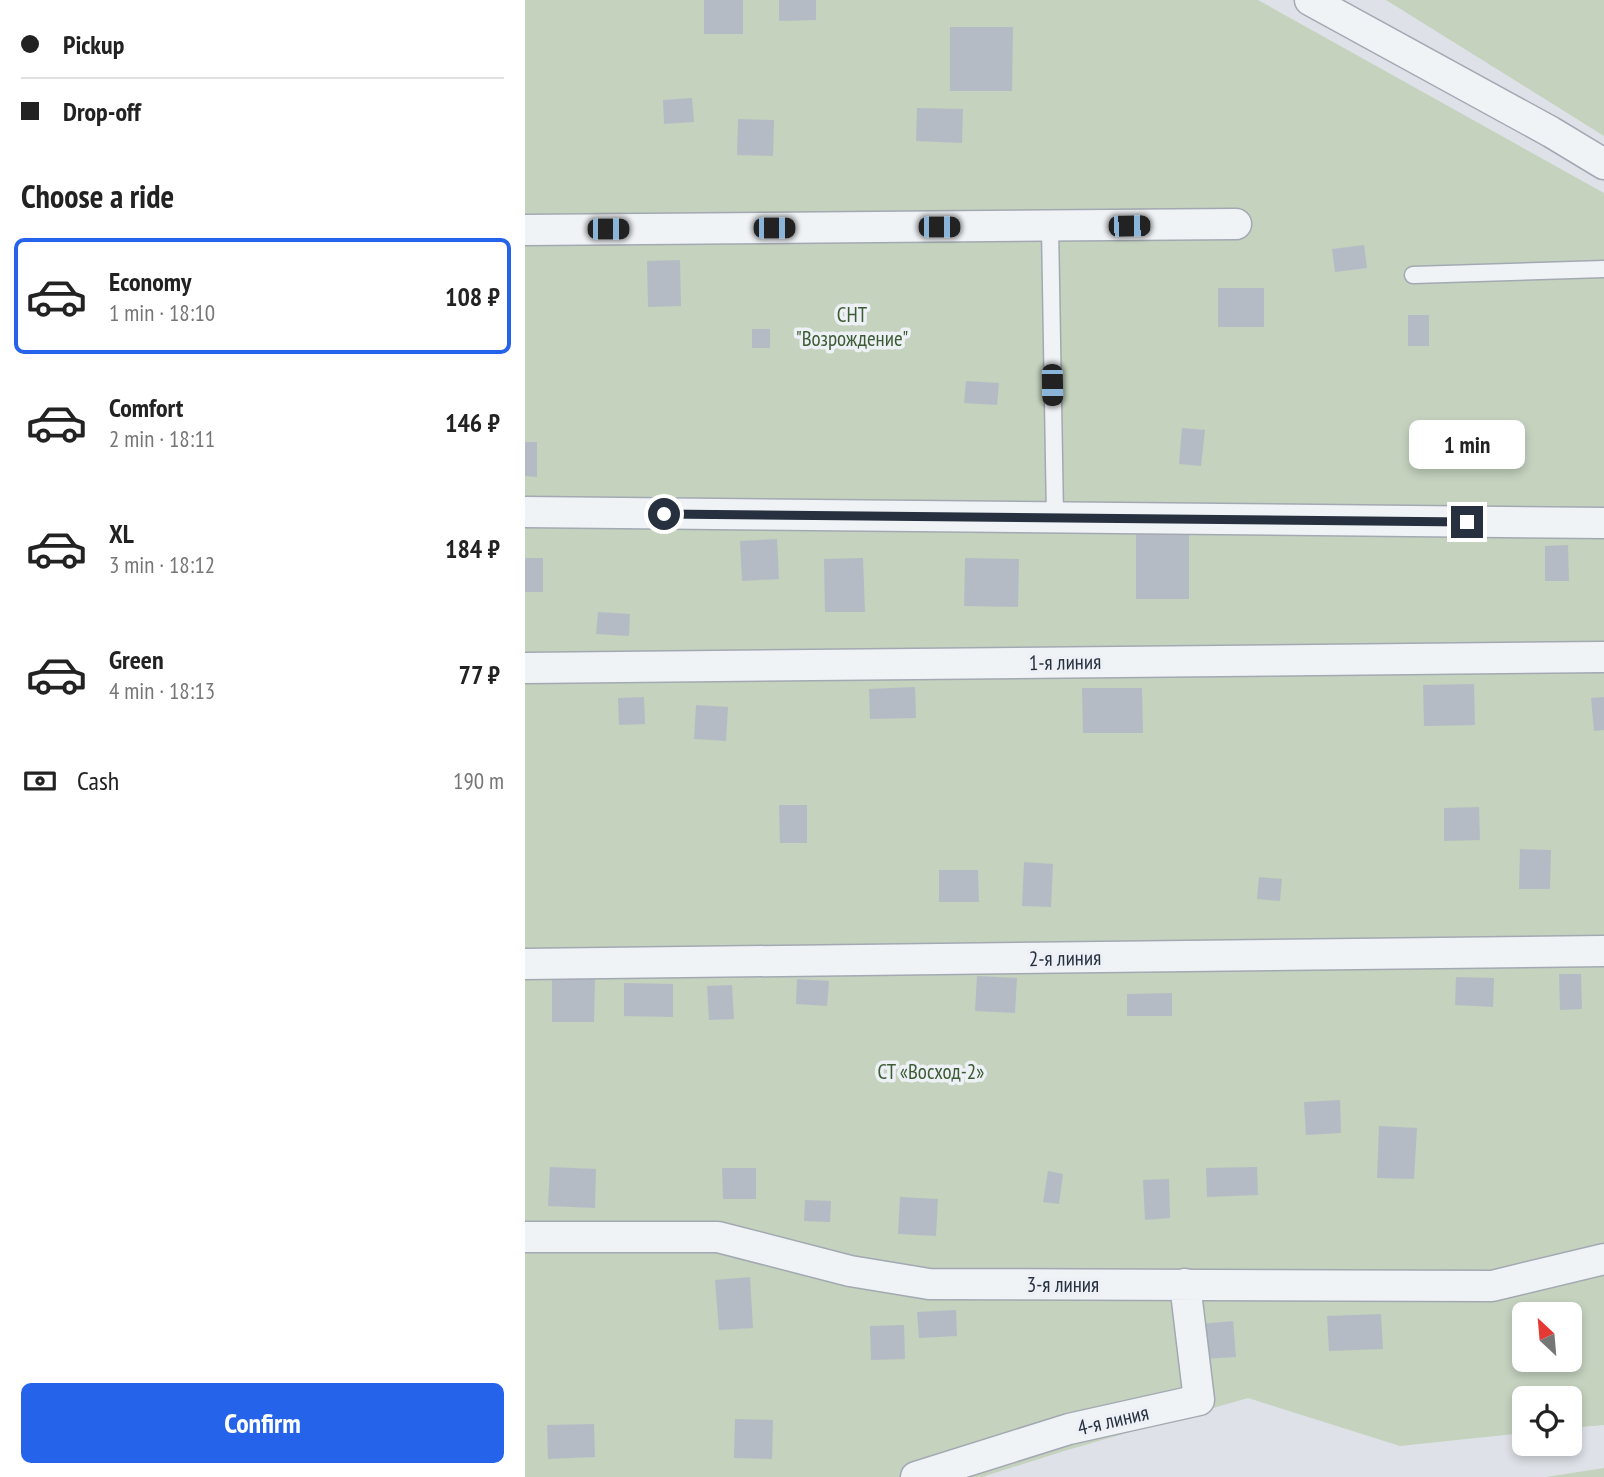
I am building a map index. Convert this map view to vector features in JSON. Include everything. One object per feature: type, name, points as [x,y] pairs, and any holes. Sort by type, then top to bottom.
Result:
[{"type":"street","points":[[1310,0],[1551,132],[1604,164]]},
{"type":"street","points":[[525,230],[1235,225]]},
{"type":"street","points":[[525,512],[1604,523]]},
{"type":"street","name":"1-я линия","points":[[525,668],[1604,657]]},
{"type":"street","name":"2-я линия","points":[[525,964],[1604,951]]},
{"type":"street","name":"3-я линия","points":[[525,1237],[718,1237],[850,1271],[929,1284],[1492,1286],[1604,1259]]},
{"type":"street","name":"4-я линия","points":[[916,1477],[1069,1429],[1199,1400],[1185,1284]]},
{"type":"lane","points":[[1050,226],[1055,517]]},
{"type":"lane","points":[[1413,275],[1604,269]]},
{"type":"green space","name":"СНТ \"Возрождение\"","points":[[525,0],[1258,0],[1604,193],[1604,642],[525,656]]},
{"type":"green space","points":[[1386,0],[1604,0],[1604,136]]},
{"type":"green space","name":"СТ «Восход-2»","points":[[1604,658],[1604,1425],[1582,1427],[1582,1386],[1512,1386],[1512,1434],[1400,1446],[1248,1398],[982,1477],[525,1477],[525,674]]},
{"type":"green space","points":[[1604,1468],[1604,1477],[1546,1477]]},
{"type":"building","points":[[704,0],[743,0],[743,34],[704,34]]},
{"type":"building","points":[[779,0],[816,0],[816,20],[779,21]]},
{"type":"building","points":[[950,27],[1013,27],[1012,91],[950,91]]},
{"type":"building","points":[[692,98],[694,122],[664,124],[663,100]]},
{"type":"building","points":[[917,108],[963,109],[962,143],[916,141]]},
{"type":"building","points":[[738,119],[774,120],[773,156],[737,155]]},
{"type":"building","points":[[1364,245],[1367,268],[1335,272],[1332,249]]},
{"type":"building","points":[[680,260],[681,306],[648,307],[647,261]]},
{"type":"building","points":[[1218,288],[1264,288],[1264,327],[1218,327]]},
{"type":"building","points":[[1408,315],[1429,315],[1429,346],[1408,346]]},
{"type":"building","points":[[752,329],[770,329],[770,348],[752,348]]},
{"type":"building","points":[[966,381],[999,383],[997,405],[964,403]]},
{"type":"building","points":[[1182,428],[1205,430],[1201,466],[1179,464]]},
{"type":"building","points":[[525,442],[537,442],[537,477],[525,476]]},
{"type":"building","points":[[1136,534],[1189,534],[1189,599],[1136,599]]},
{"type":"building","points":[[777,539],[779,579],[742,581],[740,541]]},
{"type":"building","points":[[1568,545],[1569,581],[1545,581],[1545,546]]},
{"type":"building","points":[[525,558],[543,558],[543,592],[525,592]]},
{"type":"building","points":[[863,558],[865,612],[825,612],[824,559]]},
{"type":"building","points":[[965,558],[1019,559],[1018,607],[964,606]]},
{"type":"building","points":[[598,612],[630,614],[629,636],[596,634]]},
{"type":"building","points":[[1474,684],[1475,725],[1424,726],[1423,685]]},
{"type":"building","points":[[915,687],[916,718],[870,719],[869,689]]},
{"type":"building","points":[[1082,688],[1142,688],[1143,733],[1083,733]]},
{"type":"building","points":[[644,697],[645,724],[619,725],[618,698]]},
{"type":"building","points":[[1604,697],[1604,730],[1594,731],[1591,698]]},
{"type":"building","points":[[696,705],[728,707],[726,741],[694,739]]},
{"type":"building","points":[[779,805],[807,805],[807,843],[780,843]]},
{"type":"building","points":[[1479,807],[1480,840],[1444,841],[1444,808]]},
{"type":"building","points":[[1520,849],[1551,850],[1550,889],[1519,889]]},
{"type":"building","points":[[1024,862],[1053,864],[1051,907],[1022,906]]},
{"type":"building","points":[[939,870],[978,870],[979,902],[939,902]]},
{"type":"building","points":[[1259,877],[1282,879],[1280,901],[1257,899]]},
{"type":"building","points":[[1559,974],[1581,974],[1582,1009],[1560,1010]]},
{"type":"building","points":[[977,976],[1017,978],[1015,1013],[975,1011]]},
{"type":"building","points":[[1456,977],[1494,978],[1493,1007],[1455,1005]]},
{"type":"building","points":[[552,978],[595,979],[594,1022],[552,1022]]},
{"type":"building","points":[[797,979],[829,981],[827,1006],[796,1004]]},
{"type":"building","points":[[624,983],[673,984],[673,1017],[624,1016]]},
{"type":"building","points":[[732,985],[734,1019],[709,1020],[707,986]]},
{"type":"building","points":[[1172,993],[1172,1016],[1127,1016],[1127,994]]},
{"type":"building","points":[[1340,1100],[1341,1133],[1306,1135],[1304,1102]]},
{"type":"building","points":[[1379,1126],[1417,1128],[1414,1179],[1377,1178]]},
{"type":"building","points":[[550,1167],[596,1169],[595,1208],[548,1206]]},
{"type":"building","points":[[1257,1167],[1258,1195],[1207,1197],[1206,1168]]},
{"type":"building","points":[[722,1168],[756,1168],[756,1199],[723,1199]]},
{"type":"building","points":[[1048,1171],[1063,1174],[1059,1204],[1043,1202]]},
{"type":"building","points":[[1169,1179],[1170,1218],[1145,1220],[1143,1180]]},
{"type":"building","points":[[900,1197],[938,1199],[936,1236],[898,1234]]},
{"type":"building","points":[[805,1200],[831,1201],[830,1222],[804,1221]]},
{"type":"building","points":[[750,1277],[753,1328],[719,1330],[715,1280]]},
{"type":"building","points":[[956,1310],[957,1336],[919,1338],[917,1312]]},
{"type":"building","points":[[1381,1314],[1383,1349],[1329,1351],[1327,1316]]},
{"type":"building","points":[[1233,1321],[1236,1357],[1203,1359],[1200,1324]]},
{"type":"building","points":[[904,1325],[905,1359],[871,1360],[870,1326]]},
{"type":"building","points":[[735,1419],[773,1420],[772,1459],[734,1458]]},
{"type":"building","points":[[594,1424],[595,1457],[548,1459],[547,1425]]},
{"type":"route","points":[[664,514],[1467,522]]}]
